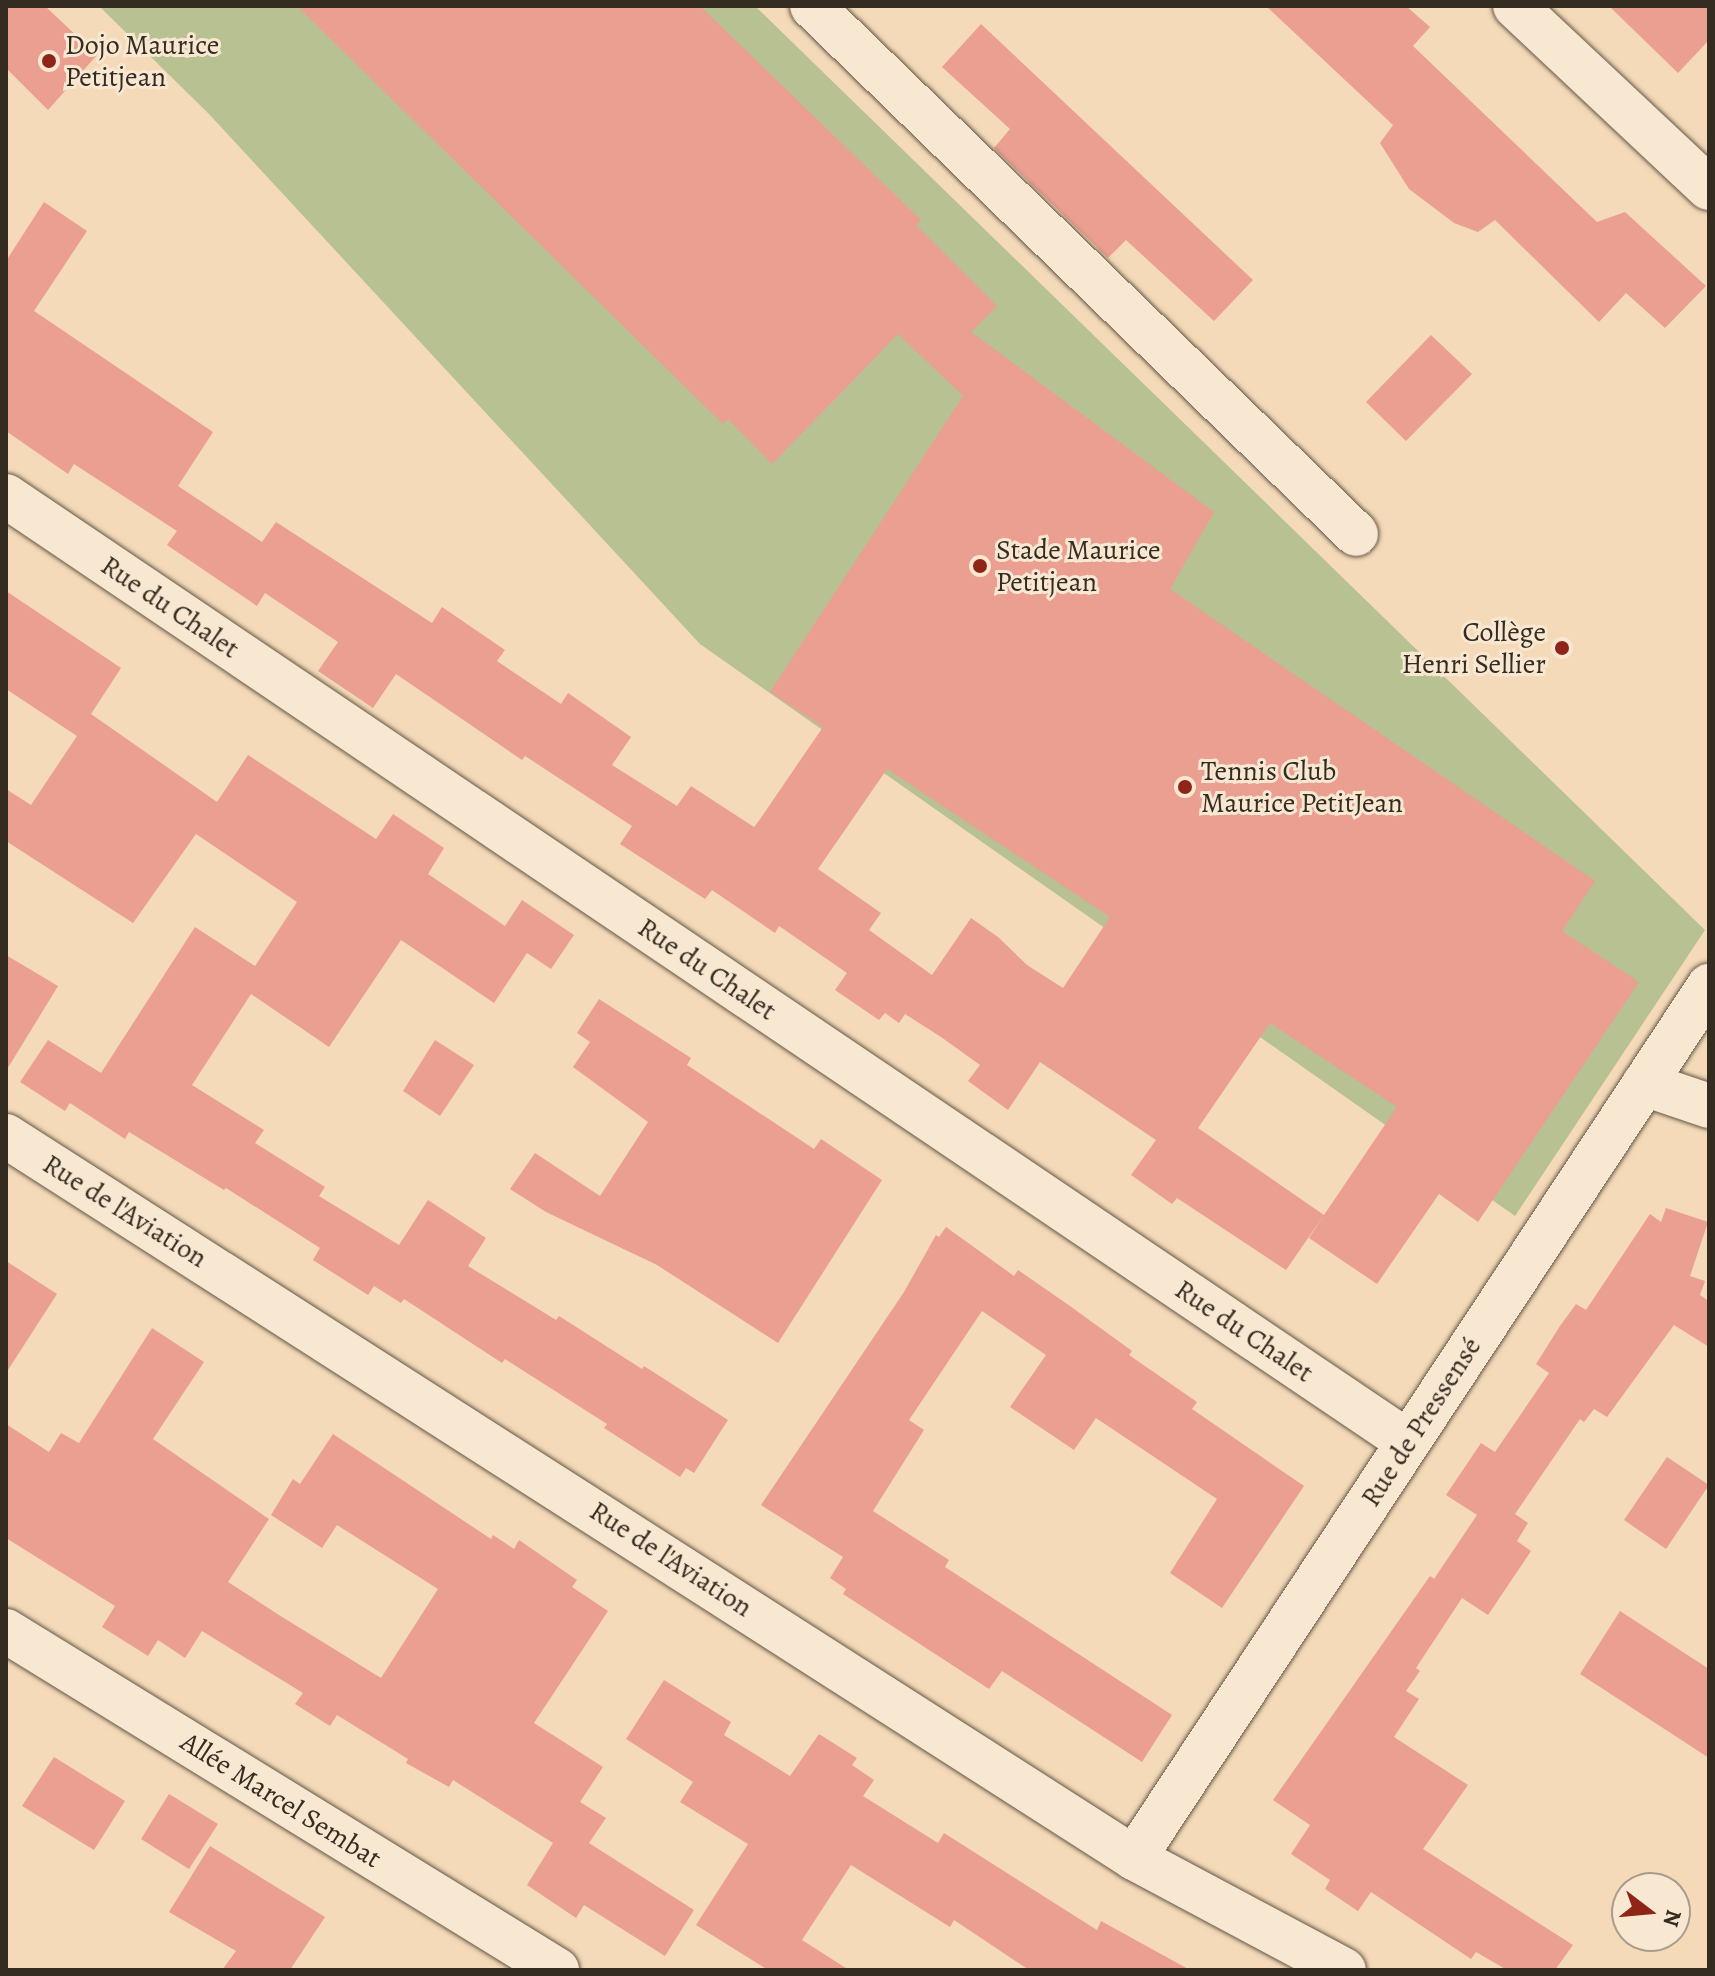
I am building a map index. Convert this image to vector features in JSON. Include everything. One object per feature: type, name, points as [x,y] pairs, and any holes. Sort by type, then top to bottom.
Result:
[{"type":"street","points":[[812,6],[1356,534]]},
{"type":"street","points":[[1515,6],[1709,188]]},
{"type":"street","name":"Rue du Chalet","points":[[6,496],[1408,1442]]},
{"type":"street","name":"Rue de Pressensé","points":[[1134,1858],[1709,986]]},
{"type":"street","points":[[1644,1084],[1709,1106]]},
{"type":"street","name":"Rue de l'Aviation","points":[[6,1136],[1134,1858],[1344,1970]]},
{"type":"street","name":"Allée Marcel Sembat","points":[[6,1631],[557,1970]]},
{"type":"green space","name":"Stade Maurice Petitjean","points":[[99,6],[755,6],[1705,930],[1515,1216],[700,644],[208,113]]},
{"type":"building","name":"Dojo Maurice Petitjean","points":[[6,6],[45,6],[97,55],[48,110],[6,68]]},
{"type":"building","name":"Stade Maurice Petitjean","points":[[297,6],[700,6],[921,220],[916,225],[997,306],[971,332],[1214,512],[1170,589],[1595,881],[1562,931],[1639,982],[1478,1222],[1439,1194],[1377,1284],[1309,1238],[1324,1215],[1286,1270],[1177,1198],[1172,1204],[1131,1175],[1156,1140],[1040,1062],[1008,1110],[968,1081],[980,1065],[941,1037],[905,1014],[899,1023],[885,1013],[879,1020],[835,990],[847,973],[779,926],[775,933],[712,890],[705,899],[620,844],[632,826],[525,756],[522,760],[396,674],[373,708],[318,671],[338,642],[265,593],[257,606],[167,545],[177,531],[74,464],[68,474],[6,431],[6,261],[44,202],[87,231],[34,311],[213,432],[178,486],[262,542],[276,522],[432,623],[442,607],[505,650],[497,661],[561,704],[568,693],[631,737],[612,765],[677,806],[691,786],[754,827],[823,727],[770,692],[963,396],[898,334],[772,464],[728,419],[723,424]],"holes":[[[887,769],[1110,917],[1063,988],[1027,965],[998,937],[971,918],[932,975],[869,930],[881,913],[818,869]],[[1270,1023],[1397,1107],[1324,1215],[1198,1128]]]},
{"type":"building","points":[[1266,6],[1406,6],[1430,27],[1413,46],[1597,222],[1625,212],[1706,286],[1665,328],[1626,293],[1599,322],[1495,220],[1478,232],[1454,223],[1409,189],[1380,143],[1393,125]]},
{"type":"building","points":[[1609,6],[1709,6],[1709,40],[1678,73]]},
{"type":"building","points":[[981,24],[1253,280],[1214,321],[1126,240],[1108,258],[994,148],[1010,129],[942,67]]},
{"type":"building","points":[[1431,335],[1472,374],[1406,441],[1366,402]]},
{"type":"building","points":[[6,591],[121,668],[91,714],[217,802],[248,755],[376,839],[393,814],[444,848],[428,874],[505,926],[522,900],[574,935],[551,969],[527,953],[494,1003],[401,940],[329,1047],[251,994],[192,1085],[264,1130],[255,1143],[325,1187],[319,1196],[399,1245],[428,1200],[486,1238],[468,1266],[556,1320],[559,1316],[642,1369],[644,1366],[728,1420],[694,1473],[686,1468],[680,1477],[604,1428],[607,1424],[505,1359],[502,1363],[404,1299],[401,1303],[374,1286],[368,1295],[313,1260],[320,1248],[226,1188],[224,1190],[129,1132],[125,1139],[70,1103],[65,1111],[20,1082],[48,1040],[101,1073],[195,927],[255,966],[297,902],[196,834],[133,923],[6,841],[6,789],[31,805],[77,736],[6,689]]},
{"type":"building","points":[[6,955],[58,986],[6,1071]]},
{"type":"building","points":[[599,999],[691,1058],[687,1065],[814,1149],[821,1139],[882,1180],[778,1343],[657,1265],[546,1212],[510,1189],[535,1153],[600,1196],[648,1122],[573,1067],[590,1042],[577,1033]]},
{"type":"building","points":[[435,1040],[474,1065],[440,1116],[403,1091]]},
{"type":"building","points":[[1666,1208],[1708,1222],[1690,1276],[1705,1281],[1700,1295],[1709,1301],[1709,1347],[1674,1325],[1607,1417],[1594,1409],[1584,1422],[1580,1419],[1515,1514],[1528,1523],[1517,1541],[1531,1551],[1488,1615],[1462,1598],[1416,1668],[1420,1671],[1406,1691],[1419,1699],[1394,1737],[1468,1785],[1423,1849],[1573,1945],[1555,1970],[1507,1970],[1476,1952],[1471,1959],[1371,1892],[1358,1911],[1325,1889],[1330,1880],[1291,1854],[1310,1825],[1273,1800],[1430,1576],[1434,1579],[1477,1515],[1446,1495],[1481,1443],[1495,1452],[1549,1373],[1536,1364],[1576,1304],[1586,1310],[1650,1214],[1661,1222]]},
{"type":"building","points":[[946,1227],[1014,1276],[1018,1270],[1070,1306],[1132,1351],[1129,1355],[1197,1402],[1192,1409],[1304,1486],[1222,1608],[1170,1573],[1217,1499],[1096,1418],[1074,1450],[1010,1407],[1046,1355],[982,1311],[909,1420],[924,1430],[873,1511],[949,1560],[945,1567],[1172,1715],[1142,1762],[1002,1671],[989,1689],[843,1594],[846,1589],[830,1578],[843,1557],[761,1505],[904,1292],[936,1235],[939,1237]]},
{"type":"building","points":[[6,1261],[57,1294],[6,1373]]},
{"type":"building","points":[[152,1328],[204,1362],[153,1439],[269,1519],[228,1582],[279,1615],[381,1678],[438,1589],[337,1525],[322,1548],[271,1515],[293,1479],[300,1484],[333,1434],[491,1539],[493,1535],[514,1549],[519,1540],[577,1580],[572,1587],[608,1611],[534,1723],[603,1767],[580,1802],[606,1818],[589,1843],[694,1910],[665,1956],[584,1905],[576,1918],[527,1885],[553,1843],[453,1780],[449,1787],[406,1763],[408,1759],[337,1715],[330,1726],[295,1704],[303,1693],[202,1631],[185,1658],[158,1640],[148,1656],[102,1627],[115,1606],[6,1538],[6,1424],[49,1452],[61,1433],[79,1443]]},
{"type":"building","points":[[1667,1457],[1709,1485],[1666,1549],[1624,1520]]},
{"type":"building","points":[[1620,1611],[1709,1669],[1709,1758],[1580,1674]]},
{"type":"building","points":[[664,1680],[731,1722],[724,1735],[790,1776],[819,1734],[857,1758],[852,1765],[874,1780],[863,1796],[938,1843],[944,1833],[1097,1930],[1101,1921],[1190,1970],[1029,1970],[954,1920],[950,1927],[851,1865],[802,1940],[849,1970],[768,1970],[696,1925],[748,1844],[680,1802],[693,1782],[626,1739]]},
{"type":"building","points":[[54,1757],[125,1801],[94,1850],[22,1806]]},
{"type":"building","points":[[169,1794],[218,1824],[189,1869],[141,1839]]},
{"type":"building","points":[[210,1846],[325,1917],[290,1970],[222,1970],[236,1951],[169,1912]]},
{"type":"place","name":"Dojo Maurice Petitjean","points":[[49,61]]},
{"type":"place","name":"Stade Maurice Petitjean","points":[[980,566]]},
{"type":"place","name":"Collège Henri Sellier","points":[[1562,648]]},
{"type":"place","name":"Tennis Club Maurice PetitJean","points":[[1185,787]]}]
